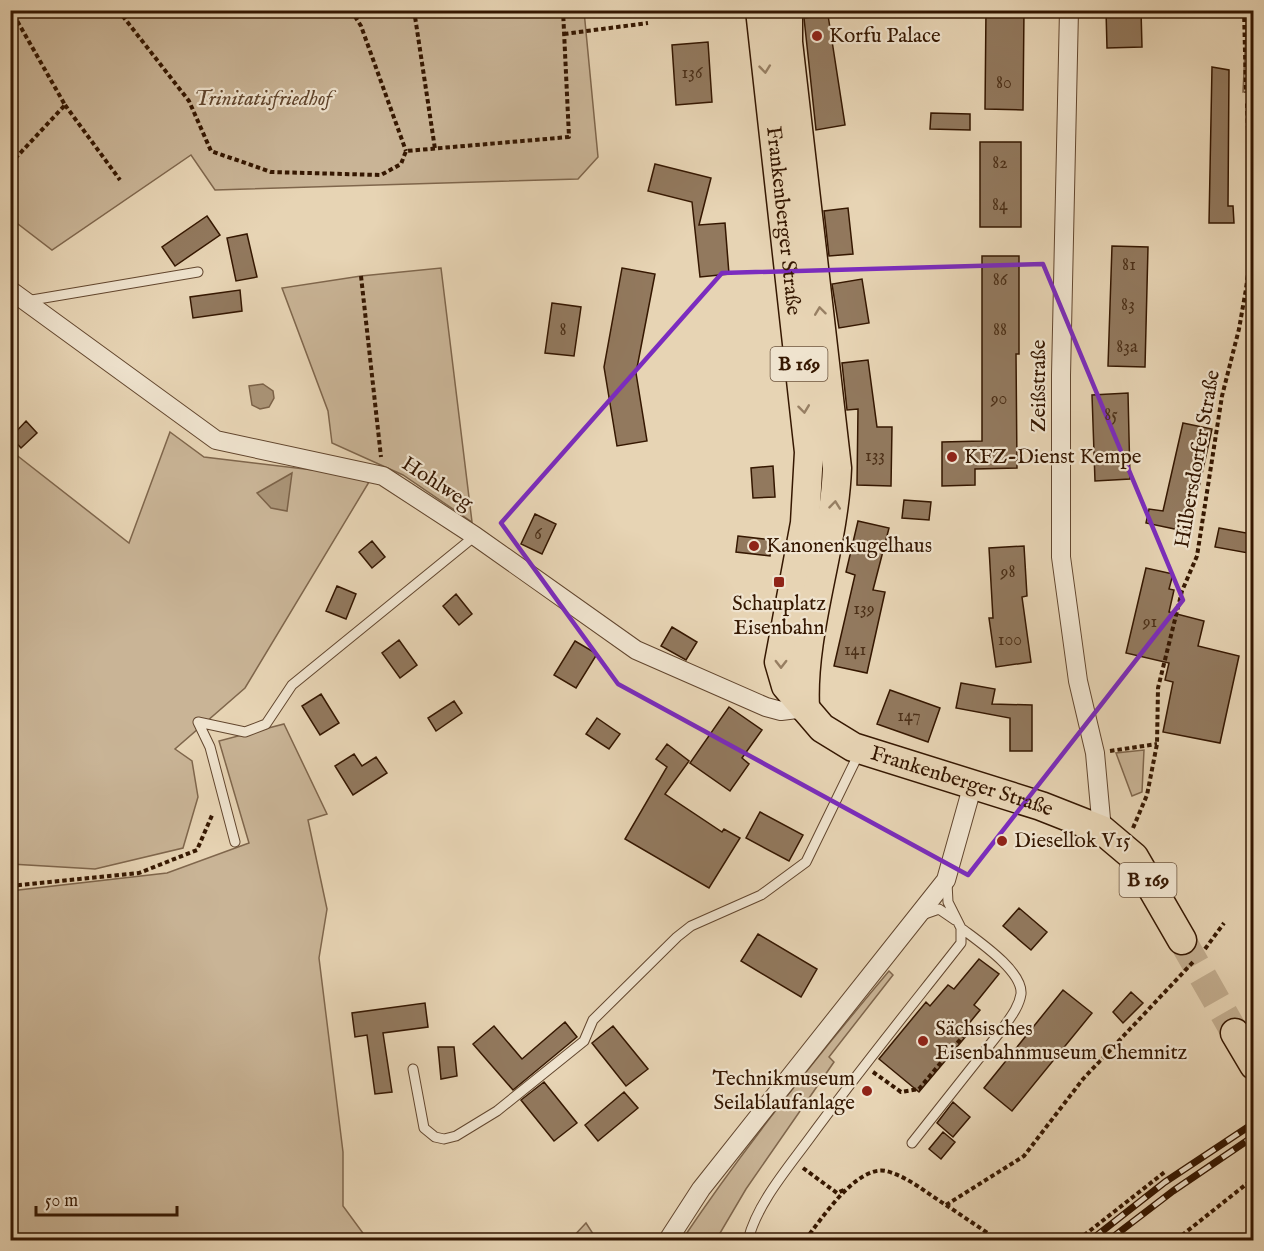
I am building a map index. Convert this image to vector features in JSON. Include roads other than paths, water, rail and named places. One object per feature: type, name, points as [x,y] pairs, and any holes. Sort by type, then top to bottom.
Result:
[{"type":"main road","name":"Frankenberger Straße","points":[[760,10],[809,452],[806,524],[779,662],[786,686],[822,728],[861,750],[1069,816],[1113,839],[1143,872],[1193,951]]},
{"type":"main road","name":"Frankenberger Straße","points":[[788,10],[788,42],[837,468],[836,505],[808,659],[805,708]]},
{"type":"main road","points":[[1235,1033],[1254,1065]]},
{"type":"street","name":"Zeißstraße","points":[[1069,10],[1061,375],[1061,557],[1078,681],[1113,839]]},
{"type":"street","name":"Hohlweg","points":[[17,296],[216,440],[382,476],[475,536],[636,650],[766,707],[781,711],[805,708]]},
{"type":"street","points":[[668,1240],[700,1189],[946,880],[974,784]]},
{"type":"lane","points":[[17,296],[198,272]]},
{"type":"lane","points":[[236,842],[210,747],[198,722],[245,732],[266,724],[292,685],[475,536]]},
{"type":"lane","points":[[413,1069],[424,1128],[435,1137],[444,1139],[456,1136],[497,1111],[584,1041],[593,1020],[677,937],[691,926],[761,895],[806,862],[861,750]]},
{"type":"lane","points":[[748,1240],[766,1202],[793,1160],[863,1065],[961,943],[959,925],[948,902],[946,880]]},
{"type":"lane","points":[[912,1143],[1003,1028],[1016,1009],[1021,993],[1019,982],[1008,967],[939,909],[917,917]]},
{"type":"tunnel","points":[[1182,940],[1235,1033]]},
{"type":"railway","points":[[1091,1240],[1165,1182],[1254,1123]]},
{"type":"railway","points":[[1109,1240],[1173,1191],[1254,1136]]},
{"type":"place","name":"Korfu Palace","points":[[817,36]]},
{"type":"place","name":"KFZ-Dienst Kempe","points":[[952,457]]},
{"type":"place","name":"Kanonenkugelhaus","points":[[754,546]]},
{"type":"place","name":"Schauplatz Eisenbahn","points":[[779,582]]},
{"type":"place","name":"Diesellok V15","points":[[1002,841]]},
{"type":"place","name":"Sächsisches Eisenbahnmuseum Chemnitz","points":[[923,1041]]},
{"type":"place","name":"Technikmuseum Seilablaufanlage","points":[[867,1091]]},
{"type":"park label","name":"Trinitatisfriedhof","points":[[263,99]]}]
